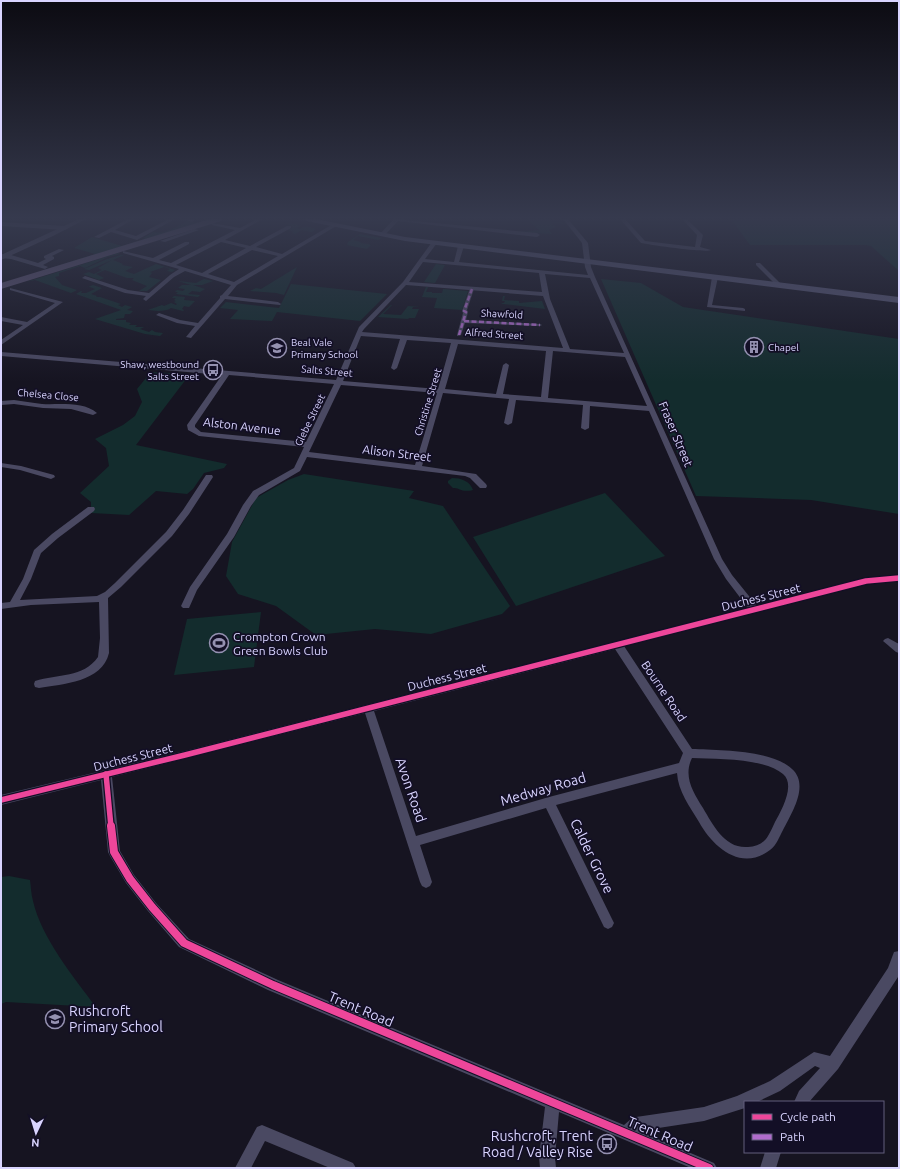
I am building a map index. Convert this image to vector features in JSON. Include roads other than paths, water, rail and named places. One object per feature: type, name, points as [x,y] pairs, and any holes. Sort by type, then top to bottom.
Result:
[{"type":"main road","points":[[1,286],[42,274]]},
{"type":"main road","points":[[689,274],[899,300]]},
{"type":"street","points":[[86,281],[148,297],[176,274]]},
{"type":"street","points":[[198,274],[235,284]]},
{"type":"street","points":[[189,337],[235,284],[253,274]]},
{"type":"street","name":"Glebe Street","points":[[186,606],[193,589],[231,535],[247,505],[256,493],[297,469],[339,382],[358,334],[365,322],[405,283],[412,274]]},
{"type":"street","points":[[542,274],[542,283],[556,324],[568,350]]},
{"type":"street","points":[[548,274],[592,278]]},
{"type":"street","name":"Fraser Street","points":[[591,274],[652,409],[688,494],[718,558],[729,577],[755,610]]},
{"type":"street","points":[[768,274],[778,284]]},
{"type":"street","points":[[715,277],[709,306],[743,310]]},
{"type":"street","points":[[405,283],[546,294]]},
{"type":"street","points":[[1,343],[60,302],[12,289]]},
{"type":"street","name":"Christine Street","points":[[418,468],[457,338],[464,321],[466,312],[464,311],[472,289]]},
{"type":"street","points":[[222,298],[278,304]]},
{"type":"street","points":[[163,318],[198,325]]},
{"type":"street","points":[[1,319],[28,324]]},
{"type":"street","name":"Shawfold","points":[[464,321],[540,325]]},
{"type":"street","name":"Alfred Street","points":[[358,334],[404,338],[457,338],[628,355]]},
{"type":"street","points":[[394,368],[404,338]]},
{"type":"street","points":[[544,400],[550,348]]},
{"type":"street","name":"Salts Street","points":[[1,354],[652,409]]},
{"type":"street","points":[[500,396],[506,365]]},
{"type":"street","name":"Alston Avenue","points":[[227,373],[191,425],[191,428],[194,431],[200,434],[309,445]]},
{"type":"street","points":[[508,423],[513,397]]},
{"type":"street","name":"Chelsea Close","points":[[1,403],[16,401],[35,405],[71,405],[93,413]]},
{"type":"street","points":[[585,428],[587,403]]},
{"type":"street","name":"Alison Street","points":[[305,454],[466,474],[473,476],[483,486]]},
{"type":"street","points":[[1,465],[21,468],[51,477]]},
{"type":"street","points":[[1,606],[14,603],[98,599],[103,597],[118,585],[170,534],[209,477]]},
{"type":"street","points":[[14,603],[27,579],[37,552],[55,536],[91,509]]},
{"type":"street","name":"Duchess Street","points":[[1,800],[755,610],[866,580],[899,578]]},
{"type":"street","points":[[39,684],[81,675],[93,669],[103,657],[103,597]]},
{"type":"street","points":[[888,641],[899,649]]},
{"type":"street","name":"Bourne Road","points":[[617,644],[690,753]]},
{"type":"street","name":"Avon Road","points":[[368,708],[426,882]]},
{"type":"street","points":[[690,753],[754,759],[772,763],[789,772],[792,778],[793,790],[789,806],[771,840],[762,850],[754,853],[733,850],[714,836],[697,809],[682,776],[682,767],[690,753]]},
{"type":"street","name":"Medway Road","points":[[413,842],[549,802],[682,767]]},
{"type":"street","name":"Trent Road","points":[[106,774],[114,852],[130,879],[152,907],[184,943],[273,985],[709,1168]]},
{"type":"street","name":"Calder Grove","points":[[549,802],[608,923]]},
{"type":"street","points":[[802,1101],[804,1096],[833,1064],[893,972],[899,957]]},
{"type":"street","points":[[626,1133],[636,1124],[704,1114],[739,1103],[775,1086],[814,1059],[833,1064]]},
{"type":"street","points":[[548,1168],[553,1103]]},
{"type":"street","points":[[243,1168],[262,1132],[348,1168]]},
{"type":"street","points":[[768,1168],[773,1153]]},
{"type":"place","name":"Chapel","points":[[754,347]]},
{"type":"place","name":"Beal Vale Primary School","points":[[277,348]]},
{"type":"place","name":"Shaw, westbound Salts Street","points":[[213,370]]},
{"type":"place","name":"Crompton Crown Green Bowls Club","points":[[219,643]]},
{"type":"place","name":"Rushcroft Primary School","points":[[55,1019]]},
{"type":"place","name":"Rushcroft, Trent Road / Valley Rise","points":[[607,1144]]}]
